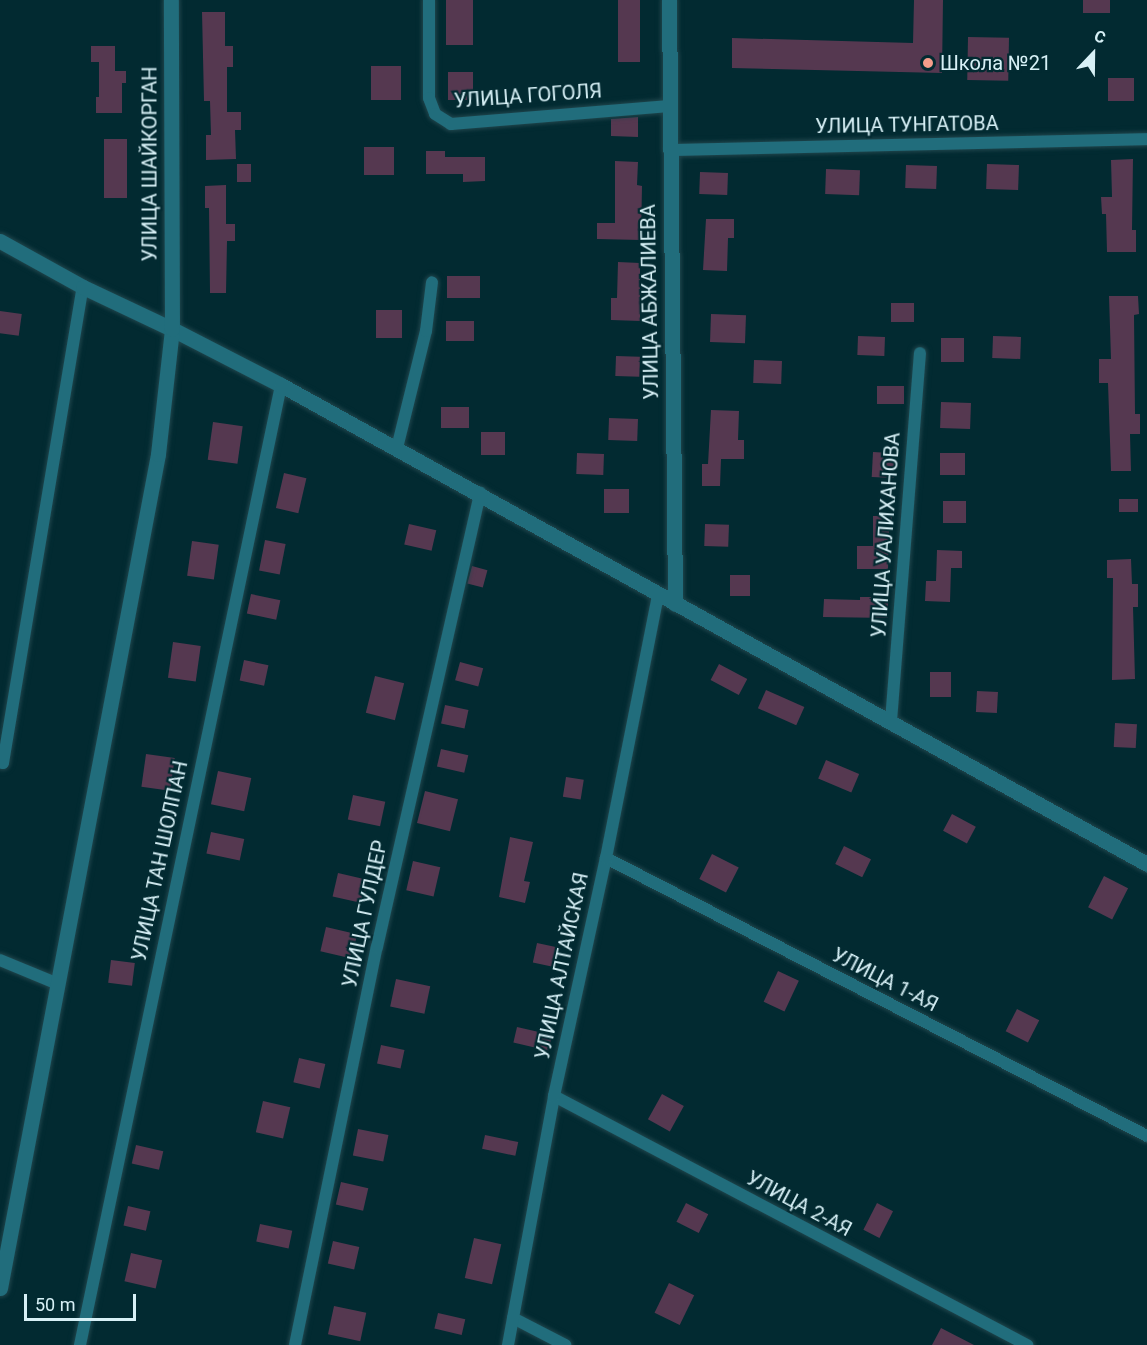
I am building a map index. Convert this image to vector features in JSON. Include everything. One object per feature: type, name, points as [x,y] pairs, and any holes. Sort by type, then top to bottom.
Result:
[{"type":"street","name":"УЛИЦА ШАЙКОРГАН","points":[[0,1288],[158,454],[172,328],[171,0]]},
{"type":"street","name":"УЛИЦА ГОГОЛЯ","points":[[429,0],[429,98],[435,114],[451,124],[669,106]]},
{"type":"street","name":"УЛИЦА АБЖАЛИЕВА","points":[[669,0],[675,604]]},
{"type":"street","name":"УЛИЦА ТУНГАТОВА","points":[[669,150],[1147,139]]},
{"type":"street","points":[[0,241],[82,287],[172,328],[398,448],[658,596],[891,721],[1147,864]]},
{"type":"street","points":[[398,448],[426,331],[432,282]]},
{"type":"street","points":[[0,762],[3,763],[82,287]]},
{"type":"street","name":"УЛИЦА УАЛИХАНОВА","points":[[891,721],[920,353]]},
{"type":"street","name":"УЛИЦА ТАН ШОЛПАН","points":[[80,1345],[281,385]]},
{"type":"street","name":"УЛИЦА ГУЛДЕР","points":[[295,1345],[377,947],[480,493]]},
{"type":"street","name":"УЛИЦА АЛТАЙСКАЯ","points":[[508,1345],[554,1096],[606,858],[658,596]]},
{"type":"street","name":"УЛИЦА 1-АЯ","points":[[606,858],[1147,1136]]},
{"type":"street","points":[[0,960],[58,984]]},
{"type":"street","name":"УЛИЦА 2-АЯ","points":[[554,1096],[1027,1345]]},
{"type":"street","points":[[513,1318],[565,1345]]},
{"type":"building","points":[[446,0],[473,0],[473,45],[446,45]]},
{"type":"building","points":[[618,0],[640,0],[640,62],[618,62]]},
{"type":"building","points":[[914,0],[943,0],[942,73],[732,68],[732,38],[913,43]]},
{"type":"building","points":[[1083,0],[1110,0],[1110,13],[1083,13]]},
{"type":"building","points":[[202,12],[225,12],[225,46],[233,46],[233,67],[227,67],[227,112],[241,112],[241,130],[235,130],[236,159],[206,160],[206,135],[211,135],[210,101],[204,101]]},
{"type":"building","points":[[968,37],[1009,38],[1008,81],[967,80]]},
{"type":"building","points":[[91,46],[115,46],[115,71],[126,71],[126,83],[122,83],[122,113],[96,113],[96,97],[99,97],[99,62],[91,62]]},
{"type":"building","points":[[371,66],[401,66],[401,100],[371,100]]},
{"type":"building","points":[[448,72],[473,72],[473,100],[448,100]]},
{"type":"building","points":[[1108,78],[1134,78],[1134,101],[1108,101]]},
{"type":"building","points":[[638,117],[638,137],[611,136],[611,119]]},
{"type":"building","points":[[104,139],[127,139],[127,198],[104,198]]},
{"type":"building","points":[[364,147],[394,147],[394,175],[364,175]]},
{"type":"building","points":[[426,151],[445,151],[445,157],[485,157],[485,181],[463,182],[463,174],[426,174]]},
{"type":"building","points":[[1133,159],[1132,230],[1136,230],[1136,252],[1107,252],[1106,214],[1102,214],[1101,197],[1112,197],[1111,160]]},
{"type":"building","points":[[615,161],[638,162],[637,185],[642,186],[641,240],[597,239],[597,223],[615,223]]},
{"type":"building","points":[[237,164],[251,164],[251,182],[237,182]]},
{"type":"building","points":[[987,164],[1019,165],[1018,190],[986,189]]},
{"type":"building","points":[[906,165],[937,166],[936,189],[905,188]]},
{"type":"building","points":[[826,169],[860,170],[859,195],[825,194]]},
{"type":"building","points":[[700,172],[728,173],[727,195],[699,194]]},
{"type":"building","points":[[226,185],[226,224],[235,224],[235,241],[227,241],[226,293],[210,293],[209,208],[205,208],[205,186]]},
{"type":"building","points":[[706,219],[734,219],[734,238],[728,238],[727,271],[703,270]]},
{"type":"building","points":[[618,262],[640,263],[640,321],[611,320],[611,298],[617,298]]},
{"type":"building","points":[[447,276],[480,276],[480,298],[447,298]]},
{"type":"building","points":[[1109,296],[1138,296],[1139,314],[1134,315],[1135,414],[1140,414],[1140,434],[1130,434],[1131,471],[1111,471],[1108,383],[1099,383],[1099,359],[1111,359]]},
{"type":"building","points":[[891,303],[914,303],[914,322],[891,322]]},
{"type":"building","points":[[376,310],[402,310],[402,338],[376,338]]},
{"type":"building","points":[[0,311],[22,314],[19,336],[0,333]]},
{"type":"building","points":[[711,314],[746,315],[745,343],[710,342]]},
{"type":"building","points":[[446,321],[474,321],[474,341],[446,341]]},
{"type":"building","points":[[858,336],[885,337],[884,356],[857,355]]},
{"type":"building","points":[[993,336],[1021,337],[1020,359],[992,358]]},
{"type":"building","points":[[941,338],[964,338],[964,362],[941,362]]},
{"type":"building","points":[[616,356],[640,357],[639,377],[615,376]]},
{"type":"building","points":[[754,360],[782,361],[781,384],[753,383]]},
{"type":"building","points":[[877,386],[904,386],[904,404],[877,404]]},
{"type":"building","points":[[941,402],[971,403],[970,429],[940,428]]},
{"type":"building","points":[[441,407],[469,407],[469,428],[441,428]]},
{"type":"building","points":[[711,410],[739,411],[738,440],[744,440],[744,459],[721,459],[720,486],[702,486],[702,464],[708,464]]},
{"type":"building","points":[[609,418],[638,419],[637,441],[608,440]]},
{"type":"building","points":[[213,422],[243,426],[237,464],[208,460]]},
{"type":"building","points":[[481,432],[505,432],[505,455],[481,455]]},
{"type":"building","points":[[873,452],[895,453],[894,478],[872,477]]},
{"type":"building","points":[[577,453],[604,454],[603,475],[576,474]]},
{"type":"building","points":[[940,453],[965,453],[965,475],[940,475]]},
{"type":"building","points":[[284,473],[306,478],[298,513],[276,508]]},
{"type":"building","points":[[604,489],[629,489],[629,513],[604,513]]},
{"type":"building","points":[[1119,499],[1138,499],[1138,512],[1119,512]]},
{"type":"building","points":[[943,501],[966,501],[966,523],[943,523]]},
{"type":"building","points":[[873,516],[892,516],[892,531],[889,531],[888,569],[857,569],[857,546],[873,546]]},
{"type":"building","points":[[409,524],[436,530],[432,551],[404,544]]},
{"type":"building","points":[[705,524],[729,525],[728,547],[704,546]]},
{"type":"building","points":[[265,540],[286,544],[280,574],[259,570]]},
{"type":"building","points":[[192,541],[219,545],[214,579],[187,576]]},
{"type":"building","points":[[937,550],[962,551],[962,568],[951,568],[950,602],[925,601],[926,581],[936,581]]},
{"type":"building","points":[[1131,559],[1132,584],[1138,584],[1138,607],[1133,607],[1135,679],[1112,680],[1113,578],[1107,578],[1107,560]]},
{"type":"building","points":[[472,566],[487,570],[483,588],[467,583]]},
{"type":"building","points":[[730,575],[750,575],[750,596],[730,596]]},
{"type":"building","points":[[251,594],[280,600],[276,620],[247,614]]},
{"type":"building","points":[[860,597],[888,597],[888,618],[823,617],[824,599],[860,600]]},
{"type":"building","points":[[173,642],[201,646],[196,682],[168,678]]},
{"type":"building","points":[[244,660],[268,665],[264,686],[240,681]]},
{"type":"building","points":[[460,662],[483,668],[478,687],[455,680]]},
{"type":"building","points":[[719,664],[747,679],[739,695],[711,680]]},
{"type":"building","points":[[930,672],[951,672],[951,697],[930,697]]},
{"type":"building","points":[[375,676],[404,683],[395,720],[366,713]]},
{"type":"building","points":[[766,690],[804,707],[796,725],[758,708]]},
{"type":"building","points":[[977,691],[998,692],[997,713],[976,712]]},
{"type":"building","points":[[445,705],[468,710],[465,729],[441,724]]},
{"type":"building","points":[[1115,723],[1137,724],[1136,748],[1114,747]]},
{"type":"building","points":[[441,749],[468,755],[464,773],[437,767]]},
{"type":"building","points":[[146,754],[175,758],[170,791],[141,787]]},
{"type":"building","points":[[826,760],[859,774],[851,792],[818,778]]},
{"type":"building","points":[[218,771],[251,778],[244,811],[211,804]]},
{"type":"building","points":[[566,777],[584,780],[581,800],[563,797]]},
{"type":"building","points":[[425,791],[458,799],[450,831],[417,823]]},
{"type":"building","points":[[353,795],[385,802],[380,826],[348,819]]},
{"type":"building","points":[[952,814],[976,827],[967,843],[943,831]]},
{"type":"building","points":[[211,832],[244,839],[240,861],[206,854]]},
{"type":"building","points":[[510,837],[533,842],[524,881],[530,882],[525,903],[499,897]]},
{"type":"building","points":[[844,846],[871,859],[862,877],[835,864]]},
{"type":"building","points":[[712,854],[739,868],[726,893],[699,879]]},
{"type":"building","points":[[413,861],[440,867],[434,897],[406,890]]},
{"type":"building","points":[[338,873],[368,880],[363,903],[333,896]]},
{"type":"building","points":[[1104,876],[1128,888],[1112,919],[1088,907]]},
{"type":"building","points":[[326,927],[357,934],[352,959],[320,951]]},
{"type":"building","points":[[537,943],[560,948],[556,968],[533,963]]},
{"type":"building","points":[[111,960],[135,963],[132,986],[108,983]]},
{"type":"building","points":[[778,971],[799,981],[784,1012],[764,1002]]},
{"type":"building","points":[[396,979],[430,986],[424,1014],[390,1006]]},
{"type":"building","points":[[1017,1009],[1039,1020],[1028,1043],[1006,1031]]},
{"type":"building","points":[[517,1027],[552,1035],[548,1051],[513,1043]]},
{"type":"building","points":[[381,1045],[404,1050],[401,1069],[377,1064]]},
{"type":"building","points":[[299,1058],[325,1064],[320,1088],[293,1082]]},
{"type":"building","points":[[662,1094],[684,1106],[670,1131],[648,1119]]},
{"type":"building","points":[[263,1101],[290,1107],[283,1138],[256,1132]]},
{"type":"building","points":[[358,1129],[388,1135],[383,1161],[353,1156]]},
{"type":"building","points":[[485,1135],[518,1142],[515,1156],[482,1149]]},
{"type":"building","points":[[136,1145],[163,1151],[159,1170],[132,1164]]},
{"type":"building","points":[[341,1182],[368,1188],[363,1211],[336,1204]]},
{"type":"building","points":[[686,1203],[708,1214],[699,1233],[676,1222]]},
{"type":"building","points":[[877,1203],[893,1211],[879,1238],[863,1230]]},
{"type":"building","points":[[128,1206],[150,1211],[146,1231],[124,1225]]},
{"type":"building","points":[[260,1224],[292,1231],[289,1248],[256,1242]]},
{"type":"building","points":[[474,1238],[501,1244],[492,1284],[465,1278]]},
{"type":"building","points":[[333,1241],[359,1247],[354,1269],[328,1263]]},
{"type":"building","points":[[131,1253],[162,1260],[156,1288],[124,1281]]},
{"type":"building","points":[[669,1283],[694,1295],[680,1325],[655,1313]]},
{"type":"building","points":[[334,1306],[366,1313],[360,1341],[328,1334]]},
{"type":"building","points":[[438,1313],[465,1319],[462,1335],[434,1329]]},
{"type":"building","points":[[941,1328],[974,1345],[932,1345]]},
{"type":"place","name":"Школа №21","points":[[928,63]]}]
